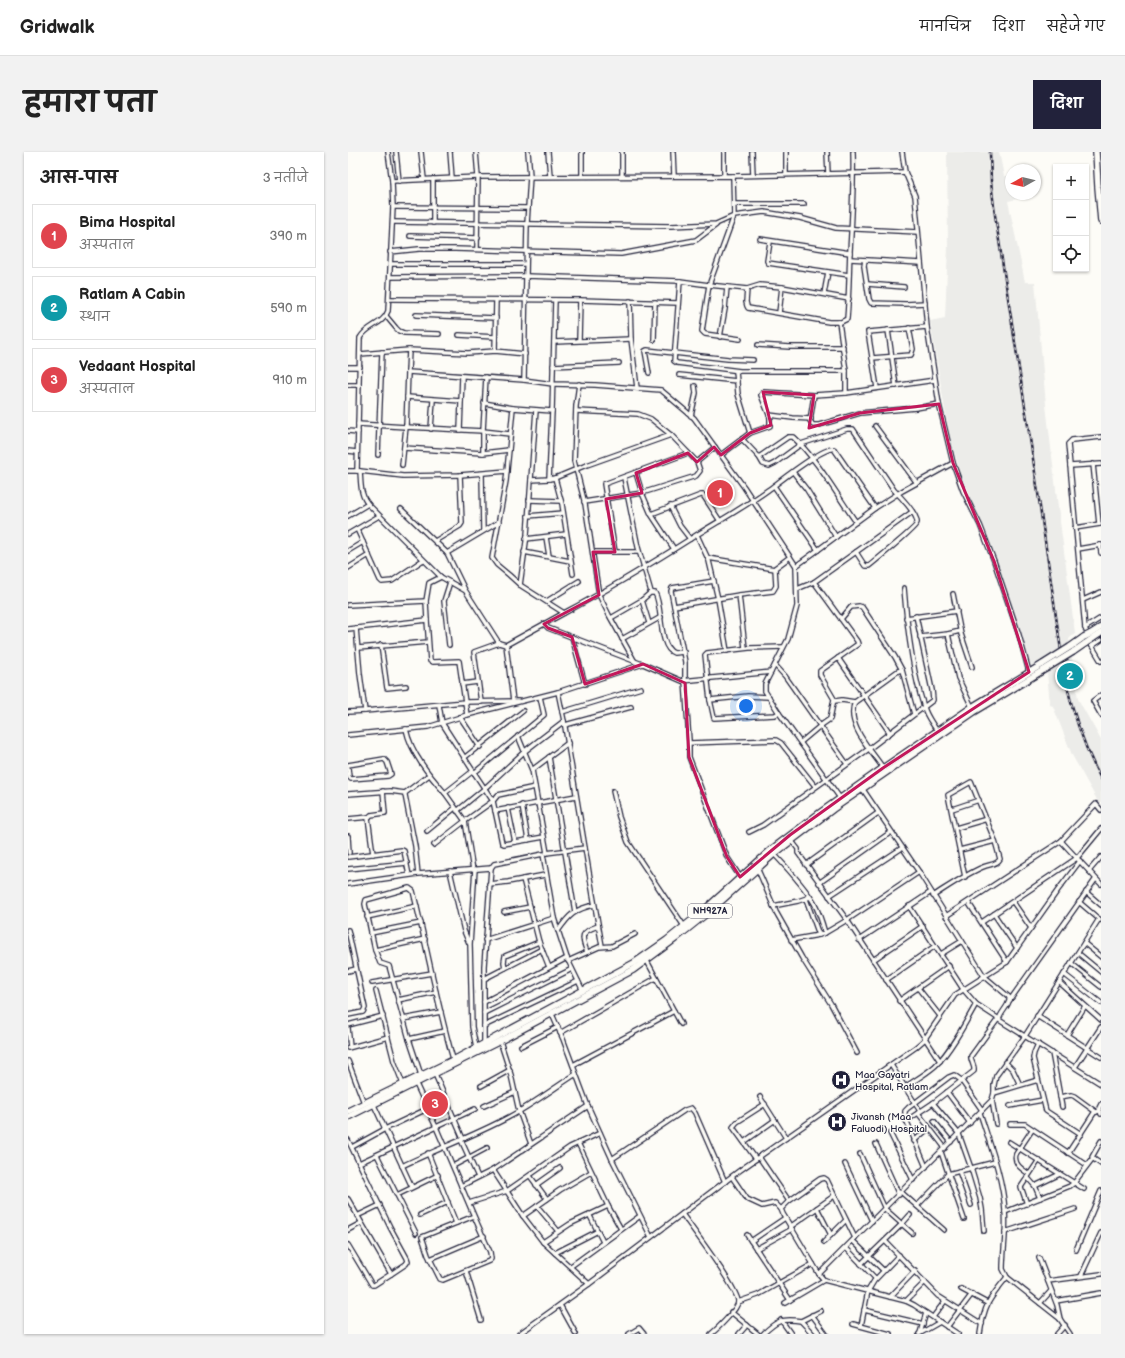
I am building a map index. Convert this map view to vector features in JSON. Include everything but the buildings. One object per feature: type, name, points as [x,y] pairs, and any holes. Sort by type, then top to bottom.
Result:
[{"type":"highway","points":[[1096,152],[1101,220]]},
{"type":"highway","points":[[1100,152],[1101,172]]},
{"type":"highway","name":"NH927A","points":[[759,865],[790,835],[840,798],[861,786],[1071,649],[1087,642],[1101,627]]},
{"type":"highway","name":"NH927A","points":[[1091,636],[1101,633]]},
{"type":"highway","name":"NH927A","points":[[584,993],[634,963],[684,926],[740,877],[774,854],[883,768],[972,707],[1029,672],[1045,666]]},
{"type":"highway","name":"NH927A","points":[[348,1111],[633,970],[647,961],[710,911],[750,871]]},
{"type":"highway","name":"NH927A","points":[[348,1117],[500,1041],[550,1011]]},
{"type":"street","points":[[388,152],[392,181],[393,207],[388,311],[382,321],[363,333],[360,343],[357,452],[361,492],[365,501],[423,560],[441,577],[464,590]]},
{"type":"street","points":[[396,152],[399,181]]},
{"type":"street","points":[[421,152],[424,179]]},
{"type":"street","points":[[450,152],[452,178]]},
{"type":"street","points":[[476,152],[478,177],[477,249]]},
{"type":"street","points":[[524,380],[527,224],[530,176],[528,152]]},
{"type":"street","points":[[548,152],[550,176]]},
{"type":"street","points":[[582,152],[582,176]]},
{"type":"street","points":[[622,152],[622,176]]},
{"type":"street","points":[[673,152],[674,176]]},
{"type":"street","points":[[724,152],[724,176]]},
{"type":"street","points":[[752,152],[752,175]]},
{"type":"street","points":[[786,152],[786,174]]},
{"type":"street","points":[[827,152],[828,174]]},
{"type":"street","points":[[747,289],[747,306],[829,322],[839,322],[847,319],[852,230],[854,174],[853,152]]},
{"type":"street","points":[[902,152],[905,172],[915,196],[927,327],[939,404],[953,463],[963,491],[980,525],[994,561],[1029,672]]},
{"type":"street","points":[[392,181],[530,176],[733,176],[905,172]]},
{"type":"street","points":[[733,176],[734,216],[709,285],[702,332],[720,337],[740,339]]},
{"type":"street","points":[[433,179],[433,223]]},
{"type":"street","points":[[734,204],[804,204]]},
{"type":"street","points":[[393,207],[528,208]]},
{"type":"street","points":[[390,252],[419,249],[477,249],[621,254],[696,240],[716,224],[734,216],[764,212],[800,218],[836,228],[852,230],[918,232]]},
{"type":"street","points":[[393,222],[670,226],[716,224]]},
{"type":"street","points":[[410,236],[478,238]]},
{"type":"street","points":[[760,239],[770,242],[850,252]]},
{"type":"street","points":[[770,242],[768,263],[849,275]]},
{"type":"street","points":[[850,259],[921,263]]},
{"type":"street","points":[[865,260],[869,300],[871,303],[925,303]]},
{"type":"street","points":[[390,264],[526,264]]},
{"type":"street","points":[[824,294],[828,272]]},
{"type":"street","points":[[390,276],[526,276],[680,281],[747,289],[760,285],[782,287],[849,299]]},
{"type":"street","points":[[680,281],[677,334],[674,352],[675,363],[736,371],[846,371]]},
{"type":"street","points":[[867,284],[904,287]]},
{"type":"street","points":[[720,337],[727,287]]},
{"type":"street","points":[[779,313],[782,287]]},
{"type":"street","points":[[389,299],[580,300],[678,303]]},
{"type":"street","points":[[495,351],[496,300]]},
{"type":"street","points":[[549,479],[555,300]]},
{"type":"street","points":[[579,340],[580,300]]},
{"type":"street","points":[[630,301],[631,339],[637,388]]},
{"type":"street","points":[[654,340],[655,302]]},
{"type":"street","points":[[416,315],[496,318]]},
{"type":"street","points":[[386,316],[399,331],[404,333],[439,334]]},
{"type":"street","points":[[839,322],[846,371],[846,393]]},
{"type":"street","points":[[877,388],[868,332],[927,327]]},
{"type":"street","points":[[872,358],[909,356],[913,349],[909,328]]},
{"type":"street","points":[[888,330],[896,386]]},
{"type":"street","points":[[459,335],[495,336]]},
{"type":"street","points":[[554,342],[631,339]]},
{"type":"street","points":[[758,345],[790,347],[843,347]]},
{"type":"street","points":[[360,354],[409,350],[468,353],[495,351],[525,354]]},
{"type":"street","points":[[402,465],[406,428],[409,350]]},
{"type":"street","points":[[648,373],[646,350],[728,359],[753,360]]},
{"type":"street","points":[[378,455],[382,352]]},
{"type":"street","points":[[553,366],[619,363]]},
{"type":"street","points":[[348,367],[360,367]]},
{"type":"street","points":[[736,371],[738,394],[750,433]]},
{"type":"street","points":[[408,372],[524,380],[553,384],[579,384],[661,390],[691,416],[721,455],[796,566],[797,606],[788,640],[770,672],[764,688],[779,713],[840,798]]},
{"type":"street","points":[[678,375],[737,381]]},
{"type":"street","points":[[460,430],[462,376]]},
{"type":"street","points":[[482,453],[486,377]]},
{"type":"street","points":[[721,455],[750,433],[770,426],[769,415],[761,395],[763,392],[814,395],[846,393],[935,380]]},
{"type":"street","points":[[579,384],[574,461],[584,502],[599,595],[635,662]]},
{"type":"street","points":[[348,385],[359,385]]},
{"type":"street","points":[[691,416],[696,393],[695,386]]},
{"type":"street","points":[[814,395],[811,424],[815,425],[860,413],[916,408],[939,404]]},
{"type":"street","points":[[407,397],[461,401]]},
{"type":"street","points":[[431,429],[433,400]]},
{"type":"street","points":[[484,403],[513,408],[552,411]]},
{"type":"street","points":[[513,408],[507,471],[492,555],[493,561],[520,585],[564,613]]},
{"type":"street","points":[[520,585],[526,539],[536,410]]},
{"type":"street","points":[[576,412],[638,414],[656,422],[697,462],[700,471],[696,476],[642,493],[584,502]]},
{"type":"street","points":[[769,415],[811,419]]},
{"type":"street","points":[[358,424],[406,428],[483,431],[510,434]]},
{"type":"street","points":[[875,426],[917,483]]},
{"type":"street","points":[[742,439],[759,457],[763,464],[769,466],[801,444],[847,429],[853,429],[894,490],[917,520],[917,525],[869,566],[865,566],[856,552]]},
{"type":"street","points":[[348,431],[358,432]]},
{"type":"street","points":[[531,480],[556,478],[671,435]]},
{"type":"street","points":[[759,457],[790,436],[793,437],[801,444],[856,522]]},
{"type":"street","points":[[1101,437],[1072,440],[1068,444],[1087,642],[1101,661]]},
{"type":"street","points":[[697,462],[715,447]]},
{"type":"street","points":[[404,448],[482,453],[509,450]]},
{"type":"street","points":[[481,702],[474,652],[499,643],[506,645],[599,595],[720,521],[829,449],[834,449],[875,508]]},
{"type":"street","points":[[348,452],[357,452]]},
{"type":"street","points":[[615,552],[604,484],[624,478],[688,453]]},
{"type":"street","points":[[796,566],[875,508],[953,463]]},
{"type":"street","points":[[1075,528],[1100,524],[1093,464]]},
{"type":"street","points":[[1070,466],[1101,464]]},
{"type":"street","points":[[348,471],[403,476],[482,474],[507,471]]},
{"type":"street","points":[[793,472],[807,490],[836,537]]},
{"type":"street","points":[[636,473],[642,493],[651,514],[674,549]]},
{"type":"street","points":[[482,474],[483,530]]},
{"type":"street","points":[[434,541],[460,526],[462,523],[460,475]]},
{"type":"street","points":[[556,478],[573,574]]},
{"type":"street","points":[[624,478],[639,552],[651,592]]},
{"type":"street","points":[[774,486],[818,550]]},
{"type":"street","points":[[651,514],[701,495],[720,521]]},
{"type":"street","points":[[529,500],[561,501]]},
{"type":"street","points":[[348,516],[368,504]]},
{"type":"street","points":[[670,506],[680,526],[690,539]]},
{"type":"street","points":[[401,509],[447,553],[464,590],[499,643]]},
{"type":"street","points":[[797,589],[814,582],[912,512]]},
{"type":"street","points":[[528,516],[563,513]]},
{"type":"street","points":[[348,534],[379,516]]},
{"type":"street","points":[[447,553],[483,530],[499,522]]},
{"type":"street","points":[[357,529],[380,580],[384,582],[392,581],[423,560]]},
{"type":"street","points":[[526,539],[566,534]]},
{"type":"street","points":[[697,535],[708,558],[714,581],[727,651]]},
{"type":"street","points":[[546,537],[549,556]]},
{"type":"street","points":[[348,551],[363,542]]},
{"type":"street","points":[[1078,549],[1100,545],[1101,553]]},
{"type":"street","points":[[524,552],[570,561]]},
{"type":"street","points":[[593,552],[639,552]]},
{"type":"street","points":[[348,568],[369,555]]},
{"type":"street","points":[[708,558],[775,569],[790,557]]},
{"type":"street","points":[[674,606],[774,590],[776,586],[775,569]]},
{"type":"street","points":[[441,577],[429,583],[426,601],[428,642],[431,662],[458,661],[467,715]]},
{"type":"street","points":[[547,601],[579,580]]},
{"type":"street","points":[[714,581],[672,588],[671,591],[684,652],[690,763],[727,856],[740,877]]},
{"type":"street","points":[[449,645],[444,602],[450,582]]},
{"type":"street","points":[[801,742],[820,726],[830,720],[835,701],[819,673],[858,644],[814,582]]},
{"type":"street","points":[[904,588],[906,618],[917,679],[924,707],[937,731]]},
{"type":"street","points":[[611,618],[642,600],[651,592]]},
{"type":"street","points":[[651,592],[655,592],[658,598],[662,630],[668,650],[674,653],[684,652]]},
{"type":"street","points":[[1083,600],[1101,592]]},
{"type":"street","points":[[953,594],[960,631],[972,666]]},
{"type":"street","points":[[739,595],[745,648]]},
{"type":"street","points":[[642,600],[649,623]]},
{"type":"street","points":[[348,605],[426,601]]},
{"type":"street","points":[[841,619],[851,607],[862,607],[902,670],[914,714]]},
{"type":"street","points":[[906,618],[957,611]]},
{"type":"street","points":[[749,832],[763,825],[815,786],[870,748],[933,700],[916,616]]},
{"type":"street","points":[[622,639],[660,617]]},
{"type":"street","points":[[1085,628],[1101,618]]},
{"type":"street","points":[[348,629],[427,620]]},
{"type":"street","points":[[544,624],[548,628],[643,664],[682,681],[770,672]]},
{"type":"street","points":[[356,628],[365,711]]},
{"type":"street","points":[[920,637],[960,631]]},
{"type":"street","points":[[948,634],[958,678],[972,707]]},
{"type":"street","points":[[572,637],[585,684]]},
{"type":"street","points":[[1087,642],[1101,640]]},
{"type":"street","points":[[358,648],[428,642]]},
{"type":"street","points":[[381,645],[387,688],[406,686]]},
{"type":"street","points":[[506,645],[513,701]]},
{"type":"street","points":[[779,713],[775,715],[714,719],[710,700],[706,654],[745,648],[783,647]]},
{"type":"street","points":[[838,658],[890,733]]},
{"type":"street","points":[[348,735],[428,727],[467,715],[558,692],[643,664]]},
{"type":"street","points":[[775,665],[785,676],[847,764]]},
{"type":"street","points":[[883,768],[855,727],[852,709],[855,702],[898,671],[902,670]]},
{"type":"street","points":[[462,684],[478,682]]},
{"type":"street","points":[[562,712],[641,688]]},
{"type":"street","points":[[558,692],[565,723],[602,946]]},
{"type":"street","points":[[1101,695],[1093,701],[1101,715]]},
{"type":"street","points":[[710,700],[748,696],[769,697]]},
{"type":"street","points":[[445,793],[544,715],[540,697]]},
{"type":"street","points":[[835,701],[842,700],[855,702]]},
{"type":"street","points":[[348,712],[465,702],[525,701]]},
{"type":"street","points":[[439,705],[442,723],[473,772],[493,800],[502,843],[504,844],[544,837]]},
{"type":"street","points":[[427,831],[485,788],[525,751],[565,723],[631,707]]},
{"type":"street","points":[[464,758],[480,747],[522,711]]},
{"type":"street","points":[[460,717],[480,747]]},
{"type":"street","points":[[406,729],[408,740],[429,776],[445,793],[465,821],[474,870],[470,944],[472,1027],[476,1047]]},
{"type":"street","points":[[518,736],[532,770],[544,837],[545,875],[554,918],[567,959],[584,993]]},
{"type":"street","points":[[689,743],[776,740],[781,744],[815,786]]},
{"type":"street","points":[[532,770],[568,743]]},
{"type":"street","points":[[548,757],[575,912]]},
{"type":"street","points":[[384,759],[387,762],[391,774],[388,776],[350,779],[348,767],[384,759]]},
{"type":"street","points":[[348,794],[382,791],[396,791],[405,793],[429,776]]},
{"type":"street","points":[[859,940],[909,906],[965,877],[983,867],[999,862],[1000,856],[995,841],[973,784],[970,782],[948,794],[965,877]]},
{"type":"street","points":[[861,786],[919,872],[984,976],[1007,995],[1010,1000]]},
{"type":"street","points":[[434,845],[498,795],[535,787]]},
{"type":"street","points":[[348,819],[385,813],[382,791]]},
{"type":"street","points":[[613,791],[619,817],[628,842],[684,926]]},
{"type":"street","points":[[405,793],[418,874]]},
{"type":"street","points":[[495,811],[537,802],[576,796]]},
{"type":"street","points":[[952,809],[979,800]]},
{"type":"street","points":[[946,916],[1062,841],[1096,804],[1101,810]]},
{"type":"street","points":[[522,805],[528,840]]},
{"type":"street","points":[[508,808],[515,842]]},
{"type":"street","points":[[806,865],[878,813]]},
{"type":"street","points":[[369,816],[368,819],[373,854]]},
{"type":"street","points":[[956,828],[987,819]]},
{"type":"street","points":[[982,922],[1077,858],[1101,829]]},
{"type":"street","points":[[819,883],[891,832]]},
{"type":"street","points":[[348,836],[348,855],[404,851],[409,875]]},
{"type":"street","points":[[791,840],[798,849],[798,853],[806,865],[847,920],[924,1040],[940,1061]]},
{"type":"street","points":[[960,850],[995,841]]},
{"type":"street","points":[[1062,841],[1089,871],[1095,880],[1101,884]]},
{"type":"street","points":[[348,884],[409,875],[491,868],[494,864],[585,848]]},
{"type":"street","points":[[829,896],[902,848]]},
{"type":"street","points":[[774,854],[810,897],[818,910],[825,933]]},
{"type":"street","points":[[1089,871],[1101,857]]},
{"type":"street","points":[[519,1334],[589,1284],[758,1158],[891,1065],[924,1040],[950,1001],[963,989],[997,970],[1007,962],[1080,861]]},
{"type":"street","points":[[348,870],[407,863]]},
{"type":"street","points":[[759,865],[762,879],[773,906],[791,940],[831,1004],[857,1053]]},
{"type":"street","points":[[484,1043],[485,940],[491,868]]},
{"type":"street","points":[[450,871],[464,931],[470,944]]},
{"type":"street","points":[[791,940],[825,933],[919,872]]},
{"type":"street","points":[[490,884],[545,875]]},
{"type":"street","points":[[523,879],[539,942],[549,967]]},
{"type":"street","points":[[906,1121],[974,1071],[971,1056],[1095,880]]},
{"type":"street","points":[[421,1075],[403,1019],[389,966],[380,963],[375,950],[365,904],[366,900],[409,888],[413,891],[445,1031],[453,1059]]},
{"type":"street","points":[[1086,892],[1101,905]]},
{"type":"street","points":[[773,906],[806,900],[810,897]]},
{"type":"street","points":[[806,900],[819,935]]},
{"type":"street","points":[[968,902],[1007,962]]},
{"type":"street","points":[[1013,902],[1031,928]]},
{"type":"street","points":[[996,1124],[992,1100],[996,1076],[1025,1036],[1084,942],[1100,920],[1079,902]]},
{"type":"street","points":[[558,931],[579,909],[594,904]]},
{"type":"street","points":[[368,917],[417,906]]},
{"type":"street","points":[[504,912],[530,906]]},
{"type":"street","points":[[909,906],[963,989],[976,1004],[1101,1084]]},
{"type":"street","points":[[994,914],[1017,948]]},
{"type":"street","points":[[485,940],[554,918]]},
{"type":"street","points":[[371,934],[421,923]]},
{"type":"street","points":[[586,952],[583,935],[588,929],[598,926]]},
{"type":"street","points":[[873,960],[923,926]]},
{"type":"street","points":[[348,930],[365,1008],[363,1012],[348,1015]]},
{"type":"street","points":[[484,1002],[549,967],[602,946],[612,946],[635,934]]},
{"type":"street","points":[[375,950],[425,940]]},
{"type":"street","points":[[941,954],[962,941]]},
{"type":"street","points":[[504,968],[505,956],[539,942]]},
{"type":"street","points":[[1084,942],[1101,957]]},
{"type":"street","points":[[886,980],[935,946]]},
{"type":"street","points":[[484,979],[542,949]]},
{"type":"street","points":[[1078,953],[1101,972]]},
{"type":"street","points":[[647,961],[681,1024]]},
{"type":"street","points":[[1072,963],[1101,987]]},
{"type":"street","points":[[899,1001],[949,966]]},
{"type":"street","points":[[348,971],[356,969]]},
{"type":"street","points":[[484,1012],[572,969]]},
{"type":"street","points":[[372,983],[432,973]]},
{"type":"street","points":[[1064,974],[1101,1004]]},
{"type":"street","points":[[560,1033],[656,978]]},
{"type":"street","points":[[484,1026],[578,981]]},
{"type":"street","points":[[1059,982],[1101,1020]]},
{"type":"street","points":[[918,988],[940,1016]]},
{"type":"street","points":[[376,990],[394,1061],[403,1084]]},
{"type":"street","points":[[398,1000],[436,992]]},
{"type":"street","points":[[905,1087],[940,1061],[976,1004]]},
{"type":"street","points":[[1067,1035],[1085,1006]]},
{"type":"street","points":[[550,1011],[558,1027],[588,1106],[600,1133],[651,1237]]},
{"type":"street","points":[[573,1065],[674,1011]]},
{"type":"street","points":[[403,1019],[441,1012]]},
{"type":"street","points":[[382,1016],[348,1026],[349,1047],[388,1037]]},
{"type":"street","points":[[1037,1016],[1101,1057]]},
{"type":"street","points":[[521,1046],[558,1027]]},
{"type":"street","points":[[1075,1067],[1101,1027]]},
{"type":"street","points":[[409,1039],[445,1031]]},
{"type":"street","points":[[500,1041],[510,1070],[519,1111],[531,1144]]},
{"type":"street","points":[[1038,1044],[1033,1058],[1045,1109],[1049,1114],[1081,1134]]},
{"type":"street","points":[[1052,1053],[1062,1107]]},
{"type":"street","points":[[348,1061],[364,1103]]},
{"type":"street","points":[[1005,1062],[1013,1070],[1020,1085]]},
{"type":"street","points":[[891,1065],[929,1128],[945,1148]]},
{"type":"street","points":[[480,1086],[510,1070]]},
{"type":"street","points":[[435,1074],[455,1118],[469,1158],[478,1177]]},
{"type":"street","points":[[402,1166],[510,1117],[576,1074]]},
{"type":"street","points":[[926,1167],[906,1121],[905,1110],[951,1076],[957,1076],[981,1112],[1003,1193],[1005,1212],[1003,1269],[1007,1277],[1060,1319],[1070,1334]]},
{"type":"street","points":[[994,1093],[1038,1080]]},
{"type":"street","points":[[416,1084],[484,1236],[491,1259],[466,1271],[441,1280],[430,1259],[422,1237],[474,1216]]},
{"type":"street","points":[[484,1106],[515,1092]]},
{"type":"street","points":[[947,1092],[970,1123]]},
{"type":"street","points":[[1060,1097],[1071,1095],[1074,1096],[1099,1112]]},
{"type":"street","points":[[760,1097],[786,1138]]},
{"type":"street","points":[[819,1274],[992,1100]]},
{"type":"street","points":[[1010,1106],[1043,1100]]},
{"type":"street","points":[[932,1103],[959,1134],[971,1168],[982,1209],[984,1231]]},
{"type":"street","points":[[765,1104],[734,1125],[734,1128],[789,1201]]},
{"type":"street","points":[[1068,1153],[1099,1112],[1101,1104]]},
{"type":"street","points":[[374,1105],[412,1187]]},
{"type":"street","points":[[461,1186],[493,1170],[588,1106]]},
{"type":"street","points":[[612,1159],[690,1108],[695,1113],[725,1182]]},
{"type":"street","points":[[359,1163],[475,1109]]},
{"type":"street","points":[[352,1147],[385,1129],[428,1110]]},
{"type":"street","points":[[744,1142],[775,1120]]},
{"type":"street","points":[[934,1120],[951,1142]]},
{"type":"street","points":[[1010,1124],[1022,1124],[1087,1165]]},
{"type":"street","points":[[914,1141],[929,1128]]},
{"type":"street","points":[[1032,1130],[1015,1158],[1018,1165],[1035,1186],[1040,1198]]},
{"type":"street","points":[[469,1203],[507,1191],[563,1151],[600,1133]]},
{"type":"street","points":[[890,1133],[913,1180]]},
{"type":"street","points":[[348,1140],[408,1261],[374,1286],[348,1246]]},
{"type":"street","points":[[1005,1212],[1063,1190],[1074,1183],[1093,1158],[1093,1154],[1101,1141]]},
{"type":"street","points":[[1009,1142],[1084,1189]]},
{"type":"street","points":[[578,1143],[591,1172],[621,1229]]},
{"type":"street","points":[[876,1144],[900,1193],[944,1230]]},
{"type":"street","points":[[453,1166],[487,1148]]},
{"type":"street","points":[[941,1152],[964,1219]]},
{"type":"street","points":[[428,1153],[456,1223]]},
{"type":"street","points":[[860,1154],[885,1208],[912,1233]]},
{"type":"street","points":[[377,1155],[416,1232]]},
{"type":"street","points":[[1093,1158],[1101,1164]]},
{"type":"street","points":[[1027,1204],[1021,1187],[1039,1160]]},
{"type":"street","points":[[917,1206],[948,1174],[995,1162]]},
{"type":"street","points":[[846,1164],[872,1221]]},
{"type":"street","points":[[536,1185],[560,1168]]},
{"type":"street","points":[[493,1170],[523,1216],[544,1242],[589,1284]]},
{"type":"street","points":[[959,1171],[971,1205]]},
{"type":"street","points":[[523,1216],[547,1199],[591,1172]]},
{"type":"street","points":[[1035,1186],[1060,1174]]},
{"type":"street","points":[[397,1195],[438,1175]]},
{"type":"street","points":[[530,1176],[547,1199]]},
{"type":"street","points":[[732,1177],[747,1199],[762,1206],[775,1203],[781,1209],[791,1228],[824,1280],[906,1301],[958,1334]]},
{"type":"street","points":[[781,1209],[789,1201],[822,1178],[826,1178],[854,1240],[883,1270]]},
{"type":"street","points":[[1076,1250],[1101,1191]]},
{"type":"street","points":[[756,1249],[791,1228],[834,1196]]},
{"type":"street","points":[[348,1199],[350,1206],[391,1274]]},
{"type":"street","points":[[420,1215],[448,1202]]},
{"type":"street","points":[[357,1216],[380,1205]]},
{"type":"street","points":[[537,1206],[558,1231]]},
{"type":"street","points":[[544,1242],[558,1231],[589,1214],[608,1206]]},
{"type":"street","points":[[817,1208],[831,1235]]},
{"type":"street","points":[[1005,1232],[1075,1209]]},
{"type":"street","points":[[589,1214],[603,1242]]},
{"type":"street","points":[[682,1214],[728,1279],[738,1297],[737,1305],[711,1334]]},
{"type":"street","points":[[861,1264],[910,1215]]},
{"type":"street","points":[[571,1266],[640,1216]]},
{"type":"street","points":[[751,1241],[785,1218]]},
{"type":"street","points":[[824,1242],[846,1220]]},
{"type":"street","points":[[348,1230],[361,1223]]},
{"type":"street","points":[[555,1253],[598,1231]]},
{"type":"street","points":[[1081,1276],[1101,1233]]},
{"type":"street","points":[[747,1235],[790,1300]]},
{"type":"street","points":[[430,1259],[484,1236]]},
{"type":"street","points":[[885,1241],[938,1296],[982,1324]]},
{"type":"street","points":[[846,1248],[875,1278]]},
{"type":"street","points":[[861,1326],[868,1291],[875,1278],[899,1255]]},
{"type":"street","points":[[1039,1258],[1060,1312],[1060,1319]]},
{"type":"street","points":[[738,1302],[758,1295],[813,1264]]},
{"type":"street","points":[[466,1271],[481,1320]]},
{"type":"street","points":[[890,1297],[915,1271]]},
{"type":"street","points":[[1048,1281],[1101,1274]]},
{"type":"street","points":[[980,1334],[987,1303],[1007,1277]]},
{"type":"street","points":[[785,1303],[824,1280]]},
{"type":"street","points":[[906,1301],[925,1282]]},
{"type":"street","points":[[961,1288],[987,1303]]},
{"type":"street","points":[[1040,1303],[1051,1290]]},
{"type":"street","points":[[1056,1301],[1101,1293]]},
{"type":"street","points":[[947,1327],[972,1294]]},
{"type":"street","points":[[933,1317],[945,1301]]},
{"type":"street","points":[[560,1305],[576,1334]]},
{"type":"street","points":[[864,1310],[923,1324]]},
{"type":"street","points":[[763,1334],[772,1325],[781,1320],[801,1321],[822,1311]]},
{"type":"street","points":[[731,1312],[758,1334]]},
{"type":"street","points":[[919,1334],[926,1313]]},
{"type":"street","points":[[812,1315],[826,1334]]},
{"type":"street","points":[[781,1320],[790,1333],[784,1334]]},
{"type":"street","points":[[801,1321],[813,1334]]},
{"type":"street","points":[[919,1334],[940,1322]]},
{"type":"street","points":[[854,1324],[890,1334]]},
{"type":"street","points":[[738,1334],[747,1325]]},
{"type":"street","points":[[1057,1334],[1065,1325]]},
{"type":"street","points":[[629,1334],[639,1328],[644,1334]]},
{"type":"highlighted area","points":[[763,392],[814,395],[809,428],[860,413],[939,404],[953,463],[994,561],[1029,672],[883,768],[790,835],[740,877],[727,857],[689,757],[685,683],[643,664],[585,684],[572,637],[548,628],[544,624],[599,595],[593,552],[615,552],[606,499],[642,493],[636,473],[688,453],[697,462],[714,447],[721,455],[750,433],[771,425]]},
{"type":"shaded area","points":[[947,152],[999,152],[1005,176],[1005,200],[1013,200],[1008,201],[1025,282],[1035,282],[1046,405],[1075,633],[1069,639],[1078,699],[1101,740],[1101,807],[1072,755],[1053,706],[1050,705],[1047,672],[1043,659],[1029,667],[1016,621],[983,528],[965,490],[949,434],[930,321],[945,318],[948,246]]},
{"type":"railway","points":[[990,152],[991,182],[995,215],[1031,445],[1065,678],[1080,730],[1089,755],[1101,779]]},
{"type":"place","name":"Bima Hospital","points":[[720,493]]},
{"type":"place","name":"Ratlam A Cabin","points":[[1070,676]]},
{"type":"place","name":"Maa Gayatri Hospital, Ratlam","points":[[841,1080]]},
{"type":"place","name":"Vedaant Hospital","points":[[435,1104]]},
{"type":"place","name":"Jivansh (Maa Faluodi) Hospital","points":[[837,1122]]}]
